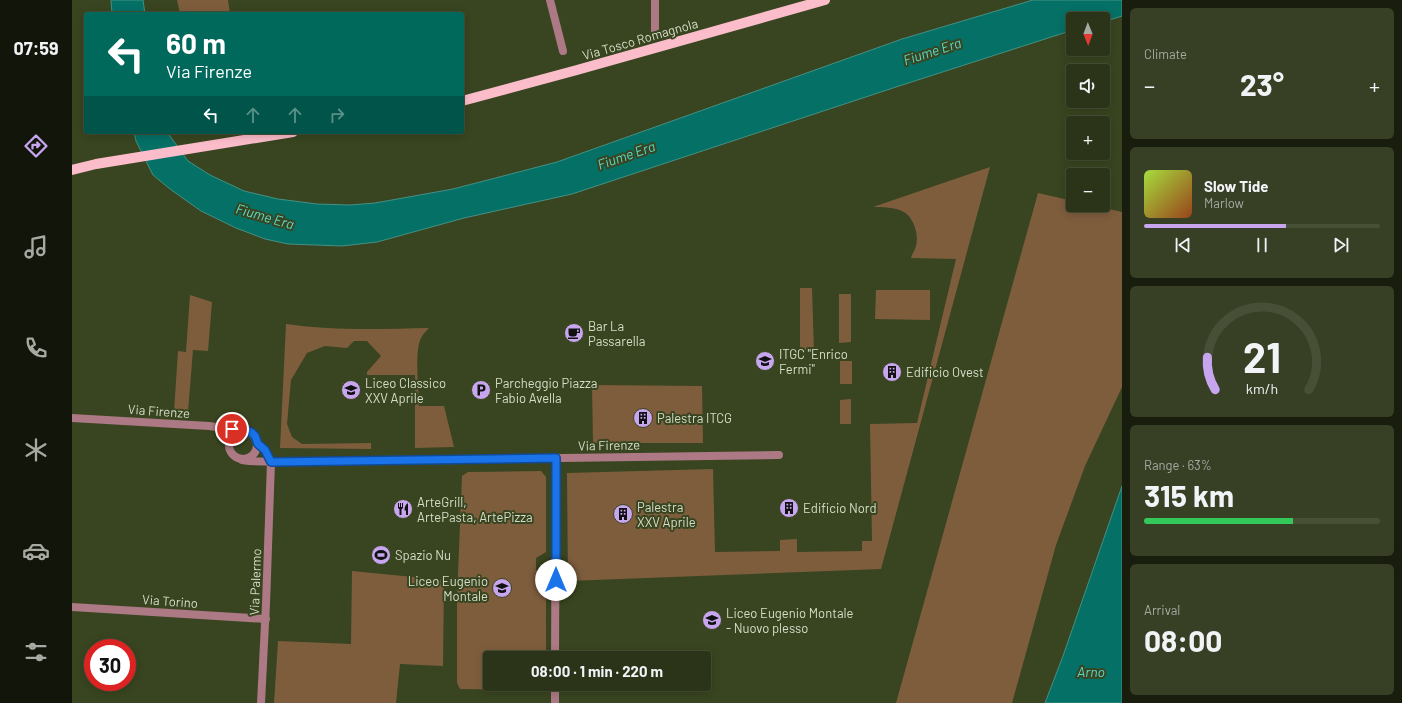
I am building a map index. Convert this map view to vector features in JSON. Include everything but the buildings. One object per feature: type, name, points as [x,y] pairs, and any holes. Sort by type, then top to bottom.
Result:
[{"type":"main road","name":"Via Tosco Romagnola","points":[[464,100],[821,1]]},
{"type":"main road","points":[[72,170],[96,164],[281,134]]},
{"type":"main road","points":[[72,164],[96,164]]},
{"type":"street","points":[[550,0],[563,51]]},
{"type":"street","points":[[655,0],[655,34]]},
{"type":"street","name":"Via Firenze","points":[[72,418],[209,426],[244,431]]},
{"type":"street","points":[[258,444],[255,453],[247,459],[242,460],[238,459],[231,453],[228,444],[235,433],[244,431],[252,433],[258,444],[265,450],[271,462]]},
{"type":"street","name":"Via Firenze","points":[[242,460],[271,462],[778,455]]},
{"type":"street","points":[[555,651],[556,458]]},
{"type":"street","name":"Via Palermo","points":[[261,703],[266,619],[271,462]]},
{"type":"street","name":"Via Torino","points":[[72,607],[266,619]]},
{"type":"street","points":[[555,691],[555,703]]},
{"type":"shaded area","points":[[177,0],[228,0],[230,12],[180,12]]},
{"type":"shaded area","points":[[990,167],[881,569],[568,581],[567,473],[713,469],[715,552],[780,551],[780,540],[797,539],[797,552],[862,551],[862,541],[872,541],[870,424],[917,423],[956,259],[911,258],[916,246],[917,237],[911,218],[904,212],[896,209],[873,207]]},
{"type":"shaded area","points":[[1038,193],[1066,199],[1066,212],[1110,212],[1110,209],[1122,212],[1122,387],[1085,466],[1056,545],[1012,703],[896,703]]},
{"type":"shaded area","points":[[800,288],[812,288],[814,352],[800,352]]},
{"type":"shaded area","points":[[876,290],[930,290],[930,320],[875,319]]},
{"type":"shaded area","points":[[839,294],[851,294],[851,342],[839,343]]},
{"type":"shaded area","points":[[190,295],[212,302],[208,351],[193,350],[188,412],[174,412],[178,351],[186,352]]},
{"type":"shaded area","points":[[286,324],[340,329],[429,328],[421,338],[419,345],[417,371],[419,406],[444,406],[454,447],[415,448],[415,375],[367,375],[367,372],[381,356],[367,341],[354,341],[347,348],[325,346],[307,353],[291,380],[287,424],[292,437],[302,444],[371,443],[371,449],[280,448]]},
{"type":"shaded area","points":[[840,361],[852,361],[852,384],[840,384]]},
{"type":"shaded area","points":[[592,385],[702,386],[703,443],[593,443]]},
{"type":"shaded area","points":[[851,399],[851,424],[840,424],[840,400]]},
{"type":"shaded area","name":"Liceo Eugenio Montale","points":[[541,471],[546,477],[546,552],[536,558],[536,570],[546,579],[546,651],[483,651],[483,689],[460,689],[457,683],[457,598],[462,476],[468,472]]},
{"type":"shaded area","points":[[352,571],[444,580],[443,666],[400,664],[396,703],[274,703],[278,641],[351,644]]},
{"type":"water","points":[[111,0],[143,0],[145,12],[112,12]]},
{"type":"water","name":"Fiume Era","points":[[1033,0],[1122,0],[1122,16],[1110,20],[1110,12],[1066,12],[1066,32],[572,194],[464,218],[377,242],[342,246],[288,244],[265,239],[236,228],[201,211],[153,175],[136,141],[134,134],[168,134],[188,161],[210,175],[244,191],[278,199],[317,204],[350,205],[375,203],[453,189],[557,162],[902,39]]},
{"type":"water","name":"Arno","points":[[1122,486],[1122,703],[1045,703],[1063,656]]},
{"type":"place","name":"Bar La Passarella","points":[[574,333]]},
{"type":"place","name":"ITGC \"Enrico Fermi\"","points":[[765,361]]},
{"type":"place","name":"Edificio Ovest","points":[[892,372]]},
{"type":"place","name":"Liceo Classico XXV Aprile","points":[[351,390]]},
{"type":"place","name":"Parcheggio Piazza Fabio Avella","points":[[481,390]]},
{"type":"place","name":"Palestra ITCG","points":[[643,418]]},
{"type":"place","name":"Edificio Nord","points":[[789,508]]},
{"type":"place","name":"ArteGrill, ArtePasta, ArtePizza","points":[[403,509]]},
{"type":"place","name":"Palestra XXV Aprile","points":[[623,514]]},
{"type":"place","name":"Spazio Nu","points":[[381,555]]},
{"type":"place","name":"Liceo Eugenio Montale","points":[[502,588]]},
{"type":"place","name":"Liceo Eugenio Montale - Nuovo plesso","points":[[712,620]]},
{"type":"route","points":[[232,429],[252,433],[258,444],[265,450],[271,462],[556,458],[556,580]]}]
